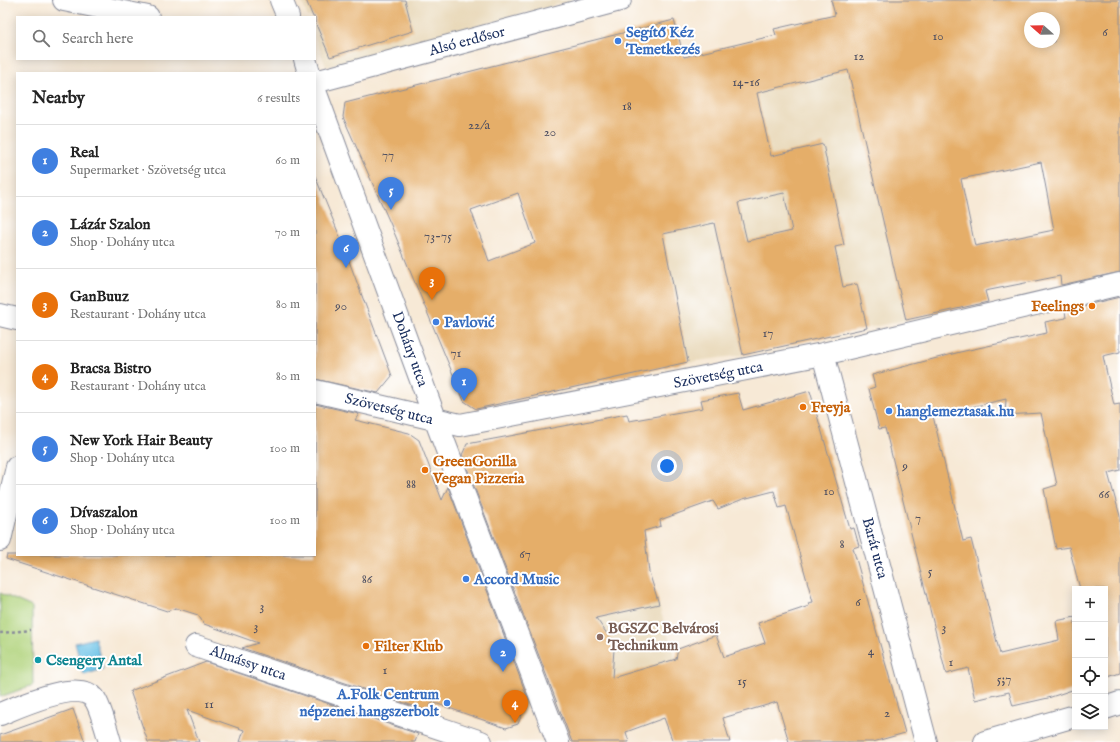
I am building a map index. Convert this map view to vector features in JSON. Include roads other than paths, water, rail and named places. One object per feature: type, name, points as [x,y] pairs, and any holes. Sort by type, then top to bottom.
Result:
[{"type":"street","points":[[64,0],[143,16]]},
{"type":"street","points":[[281,0],[288,16]]},
{"type":"street","name":"Alsó erdősor","points":[[316,82],[620,0]]},
{"type":"street","points":[[305,60],[309,72]]},
{"type":"street","name":"Dohány utca","points":[[316,94],[436,421],[558,742]]},
{"type":"street","name":"Szövetség utca","points":[[316,391],[436,421],[460,425],[823,354],[1120,284]]},
{"type":"street","points":[[0,315],[16,319]]},
{"type":"street","name":"Barát utca","points":[[823,354],[926,742]]},
{"type":"street","points":[[0,540],[16,471]]},
{"type":"street","name":"Almássy utca","points":[[196,646],[481,742]]},
{"type":"street","points":[[0,714],[41,699],[72,690],[87,692],[95,699],[110,742]]},
{"type":"street","points":[[1108,707],[1120,704]]},
{"type":"street","points":[[985,742],[1072,717]]},
{"type":"water","points":[[95,638],[103,669],[84,675],[75,643]]},
{"type":"place","name":"Segítő Kéz Temetkezés","points":[[618,41]]},
{"type":"place","name":"New York Hair Beauty","points":[[391,210]]},
{"type":"place","name":"Dívaszalon","points":[[346,268]]},
{"type":"place","name":"GanBuuz","points":[[432,300]]},
{"type":"place","name":"Feelings","points":[[1092,306]]},
{"type":"place","name":"Pavlović","points":[[436,322]]},
{"type":"place","name":"Real","points":[[464,401]]},
{"type":"place","name":"Freyja","points":[[803,407]]},
{"type":"place","name":"hanglemeztasak.hu","points":[[889,411]]},
{"type":"place","name":"GreenGorilla Vegan Pizzeria","points":[[425,470]]},
{"type":"place","name":"Accord Music","points":[[466,579]]},
{"type":"place","name":"BGSZC Belvárosi Technikum","points":[[600,637]]},
{"type":"place","name":"Filter Klub","points":[[366,646]]},
{"type":"place","name":"Csengery Antal","points":[[38,660]]},
{"type":"place","name":"Lázár Szalon","points":[[503,672]]},
{"type":"place","name":"A.Folk Centrum népzenei hangszerbolt","points":[[447,703]]},
{"type":"place","name":"Bracsa Bistro","points":[[515,723]]}]
